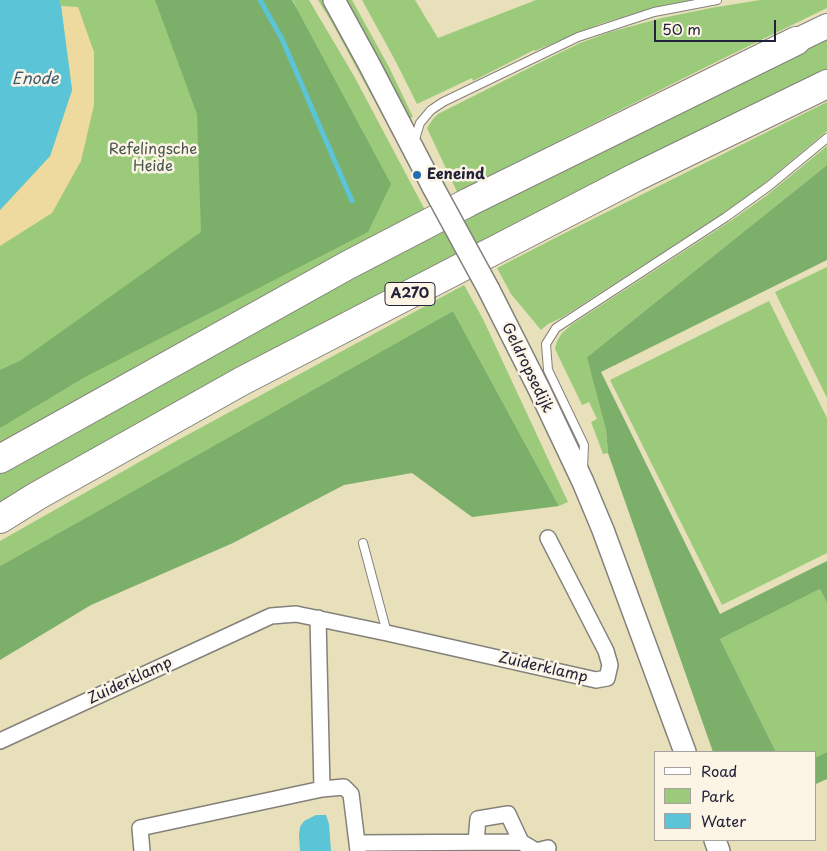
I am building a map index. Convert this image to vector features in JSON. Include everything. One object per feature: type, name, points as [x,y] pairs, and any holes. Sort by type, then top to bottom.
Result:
[{"type":"highway","points":[[0,459],[348,265],[504,185],[796,41]]},
{"type":"highway","name":"A270","points":[[0,519],[46,491],[242,381],[627,182],[827,84]]},
{"type":"main road","points":[[796,41],[827,26]]},
{"type":"street","name":"Geldropsedijk","points":[[334,0],[489,290],[583,482],[603,530],[685,751]]},
{"type":"street","name":"Zuiderklamp","points":[[0,741],[272,616],[296,614],[318,618],[596,680],[607,678],[610,665],[606,650],[548,538]]},
{"type":"street","points":[[318,618],[322,789]]},
{"type":"street","points":[[142,851],[140,828],[322,789],[344,787],[351,794],[357,847],[521,842],[536,851],[548,848]]},
{"type":"street","points":[[476,842],[478,819],[508,814],[521,842]]},
{"type":"lane","points":[[412,148],[420,124],[431,110],[443,102],[513,68],[578,37],[602,29],[654,12],[718,0]]},
{"type":"lane","points":[[583,482],[584,445],[548,370],[546,344],[556,328],[770,186],[827,138]]},
{"type":"lane","points":[[363,542],[387,633]]},
{"type":"green space","name":"Refelingsche Heide","points":[[0,0],[249,0],[368,232],[292,0],[309,0],[354,76],[425,210],[0,445],[0,428],[2,426],[0,427]]},
{"type":"green space","points":[[155,0],[292,0],[391,184],[368,232],[85,377],[0,428],[0,370],[20,361],[201,232],[197,114]]},
{"type":"green space","points":[[318,0],[323,0],[336,21],[403,147],[400,148]]},
{"type":"green space","points":[[344,0],[352,0],[389,67],[413,117],[408,119]]},
{"type":"green space","points":[[362,0],[415,0],[438,38],[536,0],[692,0],[660,6],[600,24],[534,50],[473,81],[472,78],[417,104]]},
{"type":"green space","points":[[760,0],[827,0],[827,8],[457,192],[427,128],[438,114],[580,43],[610,32],[662,18]]},
{"type":"green space","points":[[827,36],[827,74],[0,511],[0,473],[24,459],[398,253]]},
{"type":"green space","points":[[827,102],[827,131],[760,187],[722,214],[561,318],[548,324],[541,330],[511,294],[497,268]]},
{"type":"green space","points":[[827,146],[827,165],[588,356],[606,430],[608,453],[603,454],[591,422],[597,419],[589,402],[582,405],[555,349],[562,333],[571,325],[732,220],[766,196]]},
{"type":"green space","points":[[827,165],[827,260],[601,372],[720,614],[827,561],[827,603],[820,589],[720,639],[776,751],[713,751],[608,453],[606,430],[587,357]]},
{"type":"green space","points":[[827,267],[827,398],[775,292]]},
{"type":"green space","points":[[464,285],[483,319],[568,502],[559,506],[453,311],[0,566],[0,541],[178,440]]},
{"type":"green space","points":[[769,301],[827,418],[827,553],[722,605],[610,380]]},
{"type":"green space","points":[[453,311],[559,506],[472,517],[412,473],[344,485],[233,543],[91,605],[0,660],[0,566]]},
{"type":"green space","points":[[820,589],[827,603],[827,752],[817,757],[817,751],[776,751],[720,639]]},
{"type":"green space","points":[[827,752],[827,779],[817,784],[817,757]]},
{"type":"sand","points":[[61,6],[78,7],[94,52],[94,105],[81,161],[52,213],[0,246],[0,210],[50,156],[72,90]]},
{"type":"water","name":"Enode","points":[[0,0],[59,0],[72,90],[50,156],[0,210]]},
{"type":"water","points":[[316,815],[326,815],[329,824],[331,851],[300,851],[300,827],[304,821]]},
{"type":"waterway","points":[[260,0],[282,39],[352,201]]},
{"type":"place","name":"Eeneind","points":[[417,175]]}]
